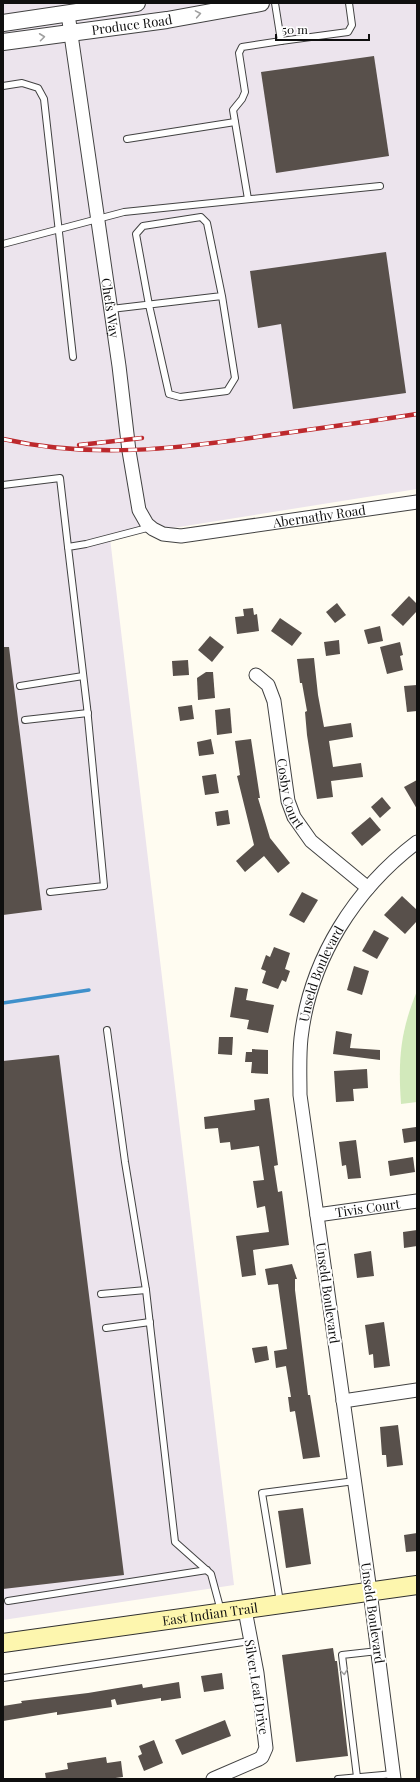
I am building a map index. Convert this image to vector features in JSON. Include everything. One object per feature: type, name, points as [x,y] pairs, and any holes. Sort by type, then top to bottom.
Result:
[{"type":"main road","name":"East Indian Trail","points":[[3,1643],[245,1610],[417,1584]]},
{"type":"street","name":"Produce Road","points":[[3,23],[137,3]]},
{"type":"street","name":"Produce Road","points":[[3,42],[167,20],[261,3]]},
{"type":"street","name":"Chefs Way","points":[[68,14],[137,500],[141,516],[151,527]]},
{"type":"street","name":"Abernathy Road","points":[[151,527],[163,534],[172,536],[417,502]]},
{"type":"street","name":"Cosby Court","points":[[256,675],[268,685],[274,701],[288,801],[294,817],[310,841],[368,888]]},
{"type":"street","name":"Unseld Boulevard","points":[[394,1776],[355,1482],[300,1095],[301,1037],[308,1002],[324,956],[357,900],[395,859],[417,842]]},
{"type":"street","name":"Tivis Court","points":[[317,1215],[417,1201]]},
{"type":"street","points":[[343,1401],[417,1390]]},
{"type":"street","name":"Silver Leaf Drive","points":[[213,1779],[253,1762],[262,1757],[265,1752],[265,1734],[245,1610]]},
{"type":"lane","points":[[275,3],[281,41]]},
{"type":"lane","points":[[248,199],[233,110],[242,99],[245,92],[239,53],[242,47],[348,32],[352,25],[349,3]]},
{"type":"lane","points":[[3,86],[22,83],[38,88],[44,99],[73,357]]},
{"type":"lane","points":[[127,139],[235,122]]},
{"type":"lane","points":[[3,244],[124,212],[380,186]]},
{"type":"lane","points":[[201,217],[207,223],[222,296],[235,378],[227,391],[180,397],[169,394],[149,304],[136,234],[143,226],[201,217]]},
{"type":"lane","points":[[111,309],[222,296]]},
{"type":"lane","points":[[3,485],[60,478],[88,713],[104,886],[50,892]]},
{"type":"lane","points":[[68,547],[86,544],[151,527]]},
{"type":"lane","points":[[20,686],[83,676]]},
{"type":"lane","points":[[24,720],[88,713]]},
{"type":"lane","points":[[107,1030],[125,1162],[146,1290],[175,1542],[211,1574],[222,1612]]},
{"type":"lane","points":[[101,1294],[146,1290]]},
{"type":"lane","points":[[106,1328],[150,1322]]},
{"type":"lane","points":[[281,1604],[262,1493],[355,1482]]},
{"type":"lane","points":[[8,1601],[206,1570]]},
{"type":"lane","points":[[3,1678],[250,1641]]},
{"type":"lane","points":[[357,1777],[342,1655],[378,1651]]},
{"type":"lane","points":[[338,1779],[394,1776]]},
{"type":"shaded area","points":[[3,3],[417,3],[417,489],[110,538],[234,1585],[3,1620]]},
{"type":"green space","points":[[417,991],[417,1102],[401,1104],[400,1060],[407,1020]]},
{"type":"building","points":[[374,56],[389,156],[276,173],[261,72]]},
{"type":"building","points":[[386,252],[406,393],[293,409],[281,324],[258,328],[250,271]]},
{"type":"building","points":[[409,596],[417,604],[417,611],[403,626],[391,615]]},
{"type":"building","points":[[337,603],[346,615],[335,623],[326,612]]},
{"type":"building","points":[[253,608],[254,615],[257,614],[259,631],[237,634],[235,617],[244,616],[243,609]]},
{"type":"building","points":[[280,618],[302,633],[292,646],[271,631]]},
{"type":"building","points":[[380,626],[383,641],[368,644],[364,630]]},
{"type":"building","points":[[210,636],[224,647],[212,662],[198,650]]},
{"type":"building","points":[[339,640],[340,654],[326,656],[324,642]]},
{"type":"building","points":[[400,642],[403,655],[400,656],[403,670],[387,674],[380,647]]},
{"type":"building","points":[[3,647],[9,647],[42,910],[3,915]]},
{"type":"building","points":[[314,658],[318,695],[324,727],[351,723],[353,737],[329,741],[333,767],[361,763],[363,777],[331,781],[333,797],[317,799],[307,735],[305,712],[307,711],[302,683],[300,683],[297,659]]},
{"type":"building","points":[[188,660],[189,675],[173,676],[172,661]]},
{"type":"building","points":[[206,672],[213,672],[215,698],[198,700],[197,678]]},
{"type":"building","points":[[417,685],[417,711],[407,712],[404,686]]},
{"type":"building","points":[[192,705],[194,719],[180,721],[178,707]]},
{"type":"building","points":[[230,708],[232,733],[217,735],[215,710]]},
{"type":"building","points":[[211,739],[214,754],[199,756],[197,742]]},
{"type":"building","points":[[251,739],[260,798],[258,798],[270,838],[290,863],[278,873],[264,856],[245,872],[236,861],[254,845],[237,776],[240,775],[235,741]]},
{"type":"building","points":[[216,774],[219,793],[205,795],[202,776]]},
{"type":"building","points":[[417,780],[417,809],[404,787]]},
{"type":"building","points":[[382,797],[391,808],[380,818],[371,807]]},
{"type":"building","points":[[228,810],[230,824],[217,826],[215,812]]},
{"type":"building","points":[[370,817],[381,830],[362,846],[351,833]]},
{"type":"building","points":[[302,892],[318,900],[304,923],[289,915]]},
{"type":"building","points":[[402,896],[417,910],[417,921],[405,934],[384,915]]},
{"type":"building","points":[[374,930],[389,938],[377,959],[362,951]]},
{"type":"building","points":[[274,947],[290,953],[285,969],[290,971],[286,982],[282,980],[278,989],[262,983],[266,971],[261,969],[266,955],[270,957]]},
{"type":"building","points":[[354,966],[369,971],[362,995],[347,990]]},
{"type":"building","points":[[235,987],[248,989],[246,1000],[274,1005],[268,1033],[247,1029],[249,1020],[230,1017]]},
{"type":"building","points":[[336,1031],[352,1034],[350,1048],[380,1050],[380,1060],[333,1054]]},
{"type":"building","points":[[219,1037],[233,1037],[232,1055],[218,1054]]},
{"type":"building","points":[[252,1049],[268,1050],[268,1074],[251,1073],[252,1062],[245,1062],[246,1052],[252,1052]]},
{"type":"building","points":[[59,1055],[124,1575],[3,1589],[3,1061]]},
{"type":"building","points":[[367,1069],[368,1088],[353,1089],[354,1101],[336,1102],[334,1071]]},
{"type":"building","points":[[269,1098],[278,1165],[274,1166],[278,1192],[282,1191],[289,1245],[253,1250],[256,1275],[242,1277],[236,1236],[269,1232],[265,1206],[257,1208],[253,1181],[264,1180],[259,1146],[231,1150],[230,1142],[220,1143],[218,1128],[205,1129],[204,1117],[255,1110],[254,1100]]},
{"type":"building","points":[[416,1127],[417,1141],[404,1143],[402,1129]]},
{"type":"building","points":[[356,1140],[361,1178],[348,1179],[346,1165],[342,1166],[339,1142]]},
{"type":"building","points":[[413,1157],[415,1172],[390,1176],[388,1161]]},
{"type":"building","points":[[417,1230],[417,1246],[404,1248],[403,1232]]},
{"type":"building","points":[[371,1251],[374,1276],[357,1278],[354,1254]]},
{"type":"building","points":[[292,1264],[297,1279],[295,1279],[295,1290],[308,1395],[310,1395],[320,1457],[303,1459],[295,1411],[290,1412],[288,1397],[291,1397],[286,1366],[276,1368],[274,1351],[287,1349],[278,1284],[268,1285],[265,1269]]},
{"type":"building","points":[[384,1322],[390,1366],[374,1368],[373,1354],[369,1355],[365,1325]]},
{"type":"building","points":[[267,1346],[269,1360],[255,1363],[252,1348]]},
{"type":"building","points":[[398,1425],[403,1465],[387,1467],[386,1455],[382,1455],[380,1427]]},
{"type":"building","points":[[303,1508],[311,1564],[286,1568],[278,1511]]},
{"type":"building","points":[[417,1533],[417,1551],[406,1552],[404,1535]]},
{"type":"building","points":[[333,1648],[335,1661],[337,1661],[348,1756],[296,1762],[282,1655]]},
{"type":"building","points":[[222,1673],[224,1689],[204,1692],[201,1676]]},
{"type":"building","points":[[179,1682],[181,1698],[161,1701],[161,1698],[117,1705],[115,1699],[111,1700],[112,1707],[57,1715],[57,1712],[3,1721],[3,1706],[22,1703],[21,1701],[88,1693],[142,1684],[143,1688]]},
{"type":"building","points":[[225,1720],[231,1736],[182,1755],[175,1740]]},
{"type":"building","points":[[154,1740],[163,1763],[144,1771],[138,1756],[142,1754],[139,1746]]},
{"type":"building","points":[[106,1757],[107,1763],[121,1761],[123,1777],[108,1779],[46,1779],[45,1773],[68,1769],[67,1763]]},
{"type":"waterway","points":[[3,1003],[89,990]]},
{"type":"railway","points":[[3,439],[69,449],[134,450],[231,441],[417,414]]},
{"type":"railway","points":[[79,445],[142,438]]}]
